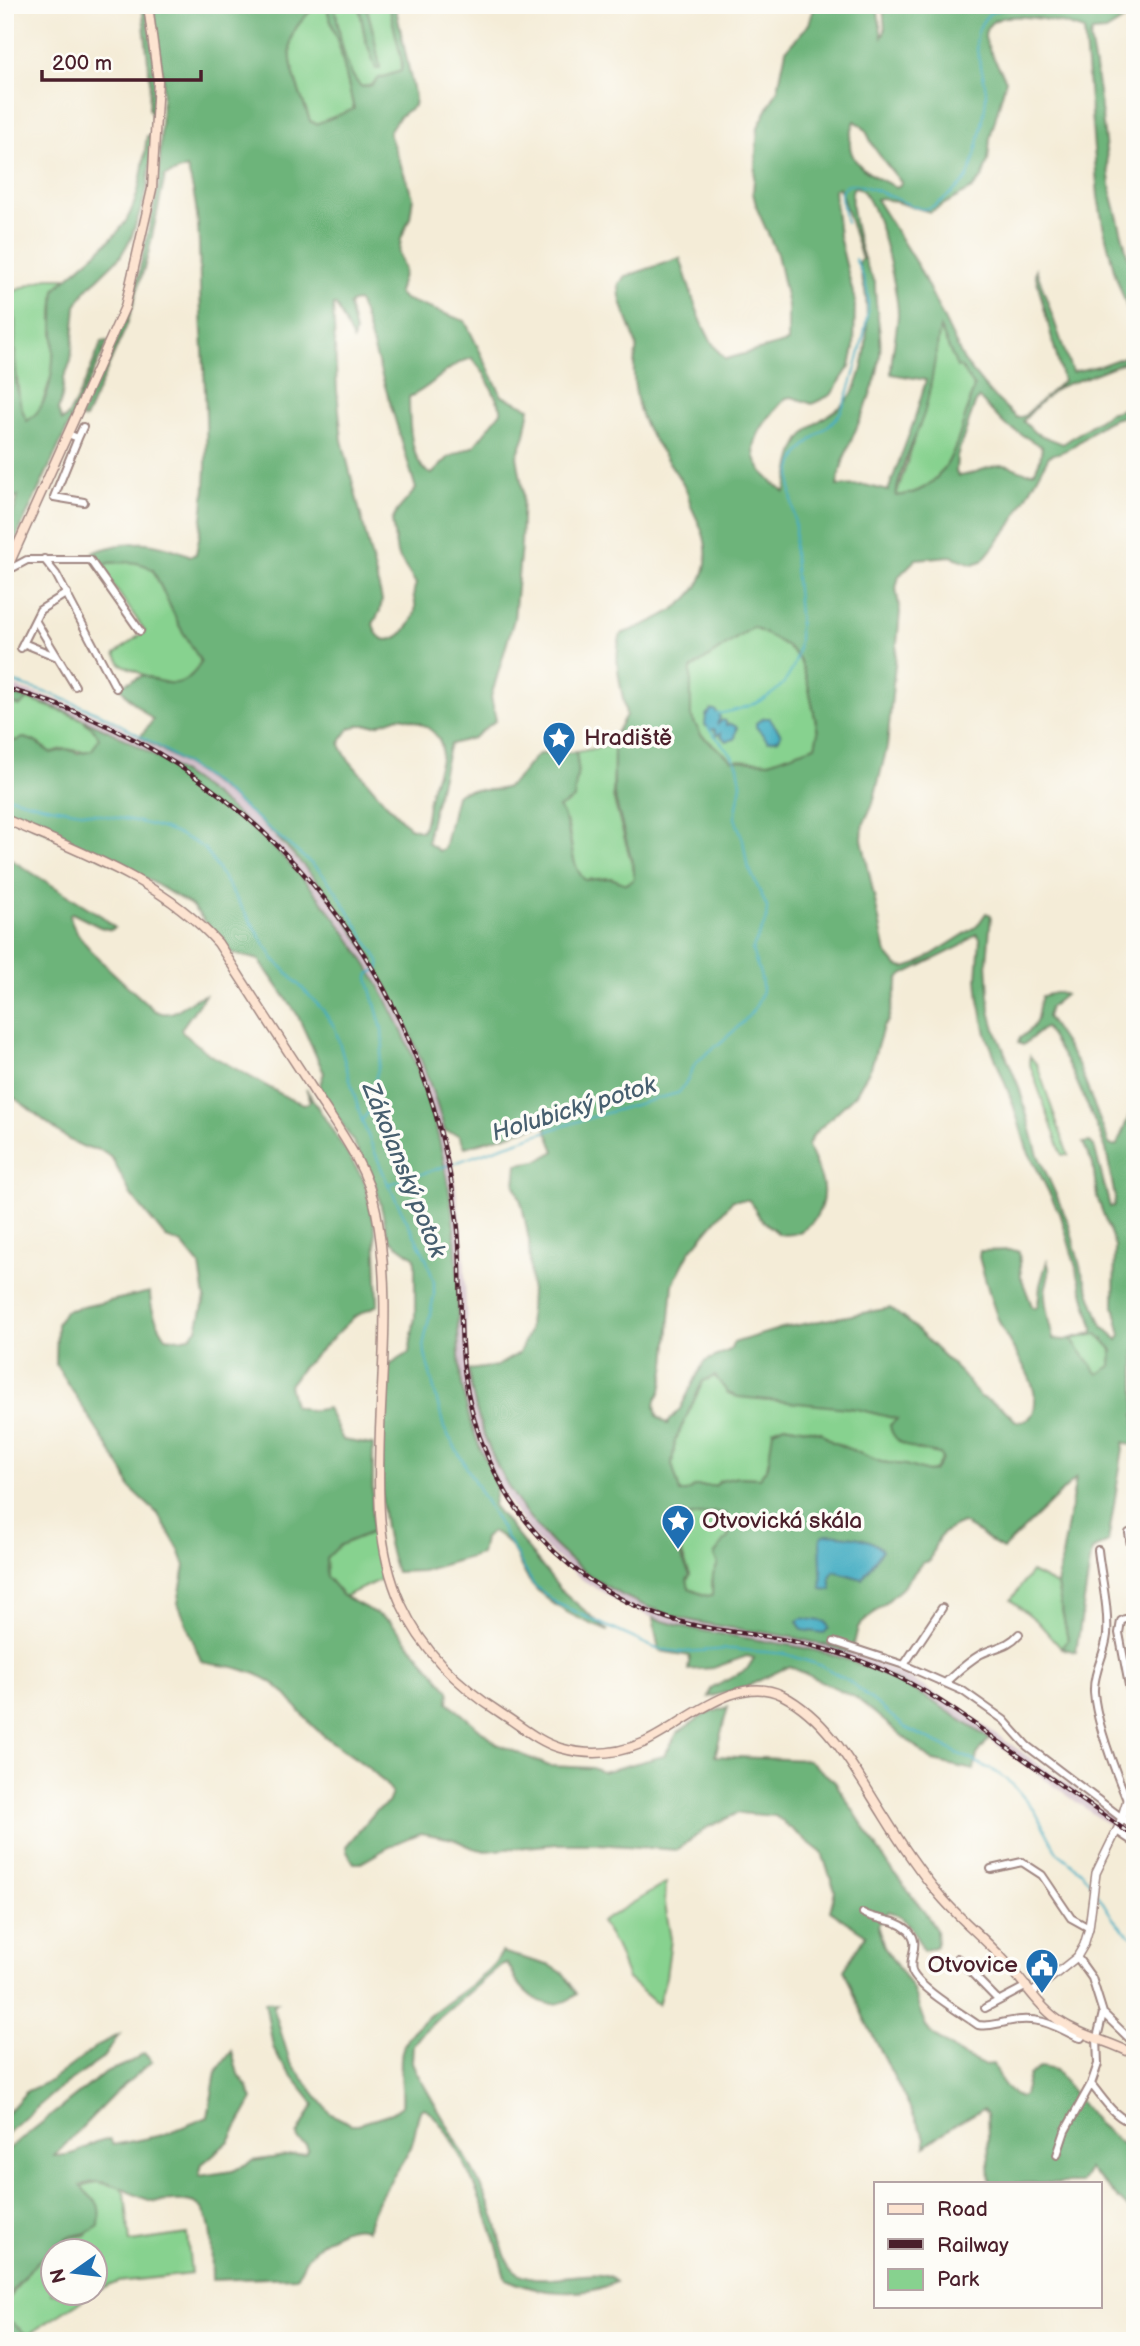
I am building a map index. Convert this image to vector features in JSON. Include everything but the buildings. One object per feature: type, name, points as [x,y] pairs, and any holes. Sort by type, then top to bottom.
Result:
[{"type":"main road","points":[[10,568],[125,307],[152,189],[158,81],[148,5]]},
{"type":"main road","points":[[5,819],[148,886],[206,929],[225,954],[367,1177],[380,1234],[384,1297],[378,1471],[383,1547],[390,1577],[405,1613],[426,1647],[444,1668],[476,1697],[544,1741],[569,1750],[587,1752],[615,1751],[642,1743],[700,1709],[737,1693],[764,1690],[783,1696],[808,1713],[834,1740],[854,1765],[886,1819],[936,1892],[984,1939],[1058,2020],[1135,2055]]},
{"type":"street","points":[[50,505],[83,427]]},
{"type":"street","points":[[68,434],[78,438]]},
{"type":"street","points":[[54,497],[83,502]]},
{"type":"street","points":[[44,559],[67,593],[116,688]]},
{"type":"street","points":[[10,568],[27,560],[90,560],[141,631]]},
{"type":"street","points":[[57,657],[22,646],[40,610],[67,593]]},
{"type":"street","points":[[35,620],[75,686]]},
{"type":"street","points":[[1129,1532],[1135,1570]]},
{"type":"street","points":[[1098,1550],[1107,1631],[1094,1693],[1100,1721],[1127,1800]]},
{"type":"street","points":[[904,1665],[942,1608]]},
{"type":"street","points":[[1135,1620],[1121,1621],[1119,1633],[1135,1717]]},
{"type":"street","points":[[946,1682],[967,1662],[1011,1644],[1019,1634]]},
{"type":"street","points":[[834,1642],[904,1665],[963,1691],[1004,1720],[1027,1746],[1135,1828]]},
{"type":"street","points":[[985,2008],[998,2000],[1029,1989],[1077,1957],[1089,1928],[1100,1863],[1116,1831],[1127,1800],[1135,1792]]},
{"type":"street","points":[[1116,1831],[1135,1843]]},
{"type":"street","points":[[991,1869],[1022,1861],[1042,1875],[1070,1919],[1089,1928]]},
{"type":"street","points":[[863,1913],[891,1920],[910,1932],[915,1943],[911,1968],[919,1984],[978,2025],[988,2027],[1015,2021],[1042,2020],[1077,2037],[1082,2038],[1084,2034]]},
{"type":"street","points":[[1077,1957],[1092,1978],[1103,2013],[1135,2044]]},
{"type":"street","points":[[957,1958],[998,2000]]},
{"type":"street","points":[[1057,2155],[1065,2131],[1091,2084],[1098,2064],[1097,2038],[1103,2013]]},
{"type":"street","points":[[1091,2084],[1124,2121],[1135,2123]]},
{"type":"shaded area","points":[[5,684],[58,700],[110,721],[219,787],[316,879],[376,964],[403,1014],[424,1065],[452,1160],[464,1247],[468,1370],[478,1419],[511,1493],[543,1535],[589,1575],[656,1611],[704,1623],[823,1644],[869,1659],[906,1676],[966,1713],[1135,1832],[1135,1844],[961,1719],[902,1683],[821,1652],[702,1631],[653,1618],[584,1581],[537,1541],[497,1484],[470,1421],[460,1371],[456,1248],[444,1161],[417,1068],[395,1017],[369,968],[310,885],[241,817],[82,717],[5,692]]},
{"type":"green space","points":[[142,5],[146,5],[156,76],[152,115],[149,110],[150,80]]},
{"type":"green space","points":[[153,5],[317,5],[294,31],[290,51],[299,92],[310,121],[316,124],[354,109],[328,5],[335,5],[346,61],[362,87],[401,71],[402,62],[389,5],[395,5],[415,98],[414,106],[398,118],[389,134],[413,197],[410,218],[401,239],[399,253],[404,271],[398,293],[404,299],[465,321],[502,396],[530,408],[525,435],[517,456],[523,492],[521,545],[514,619],[491,697],[496,720],[473,738],[451,744],[449,747],[428,843],[439,851],[444,849],[456,795],[468,790],[507,787],[539,754],[576,752],[578,768],[574,799],[559,808],[567,825],[575,864],[585,880],[611,878],[626,884],[634,879],[634,870],[614,795],[612,745],[612,740],[626,715],[619,674],[618,644],[621,634],[653,621],[683,602],[694,591],[702,577],[706,560],[704,537],[686,491],[644,423],[634,380],[636,348],[621,300],[619,284],[626,276],[680,258],[704,326],[710,339],[726,359],[788,342],[788,306],[777,254],[757,209],[753,193],[758,127],[778,89],[786,50],[809,24],[815,5],[877,5],[882,37],[885,31],[883,5],[1135,5],[1135,13],[1106,31],[1092,32],[1090,38],[1111,192],[1135,284],[1135,330],[1115,274],[1098,196],[1084,30],[1029,17],[999,19],[989,25],[986,40],[1006,80],[982,178],[972,189],[930,212],[882,198],[876,199],[919,268],[964,361],[990,393],[1017,418],[1024,416],[1063,381],[1036,269],[1072,372],[1135,353],[1135,358],[1060,387],[1046,397],[1023,421],[1035,433],[1063,444],[1109,413],[1135,406],[1135,416],[1115,418],[1065,451],[1049,456],[1011,525],[982,561],[973,564],[951,556],[916,559],[899,576],[896,588],[900,612],[887,747],[873,803],[863,825],[862,839],[886,953],[897,966],[905,968],[917,964],[977,926],[986,913],[991,915],[987,962],[990,1011],[995,1029],[1019,1087],[1038,1155],[1069,1224],[1081,1270],[1102,1326],[1118,1340],[1121,1335],[1114,1306],[1115,1246],[1097,1197],[1093,1164],[1083,1143],[1090,1142],[1094,1146],[1110,1207],[1114,1206],[1115,1198],[1106,1149],[1072,1071],[1045,1027],[1023,1045],[1018,1043],[1035,1024],[1042,996],[1059,992],[1065,995],[1050,1007],[1047,1017],[1078,1064],[1112,1146],[1117,1145],[1135,1102],[1135,1446],[1124,1442],[1108,1542],[1092,1550],[1076,1652],[1061,1648],[1068,1640],[1057,1585],[1076,1478],[1003,1549],[962,1523],[943,1533],[930,1561],[922,1563],[902,1588],[858,1627],[852,1653],[794,1638],[696,1622],[642,1604],[603,1584],[568,1558],[538,1528],[513,1494],[493,1456],[478,1414],[468,1370],[497,1366],[519,1353],[529,1331],[529,1240],[515,1185],[517,1164],[537,1161],[555,1151],[544,1124],[465,1147],[459,1135],[445,1131],[429,1081],[386,984],[329,897],[295,857],[258,820],[207,779],[140,737],[153,720],[119,686],[144,675],[161,682],[183,681],[201,662],[180,627],[153,570],[137,563],[125,562],[108,563],[102,569],[93,552],[142,543],[164,546],[191,556],[196,554],[205,494],[206,434],[198,222],[187,168],[165,176],[148,255],[127,325],[85,419],[80,418],[123,320],[138,276],[159,184],[163,79]],"holes":[[[855,121],[865,130],[875,149],[901,182],[900,185],[896,187],[874,176],[852,155],[850,145]],[[839,187],[862,259],[859,266],[867,319],[863,364],[857,384],[846,402],[816,423],[799,442],[785,492],[760,469],[754,446],[764,424],[786,398],[792,397],[812,404],[831,395],[850,366],[854,348],[855,301],[839,236],[834,190]],[[856,187],[864,193],[879,223],[890,265],[898,314],[891,374],[926,380],[888,491],[865,485],[837,486],[875,379],[880,353],[875,282],[861,250],[852,209],[853,188]],[[358,301],[416,489],[392,521],[397,554],[416,584],[415,611],[408,627],[389,640],[382,639],[373,624],[382,600],[342,440],[333,305],[336,305],[353,340],[355,333],[349,305]],[[940,328],[957,367],[961,367],[974,387],[958,440],[942,472],[930,484],[915,492],[896,496],[929,393]],[[472,358],[485,375],[501,412],[474,446],[449,457],[432,474],[424,469],[415,452],[410,428],[409,397],[447,371]],[[979,398],[1004,424],[1042,447],[1035,471],[1027,472],[1003,465],[959,476],[956,472],[957,456]],[[753,627],[787,646],[800,660],[818,732],[815,746],[769,762],[732,760],[701,735],[691,716],[691,669]],[[399,717],[425,726],[440,741],[441,757],[422,831],[409,827],[347,758],[340,745],[349,729],[359,725],[377,725]],[[976,934],[980,938],[977,978],[986,1034],[1027,1149],[1061,1216],[1094,1330],[1092,1333],[1065,1340],[1053,1339],[1045,1300],[1049,1274],[1047,1261],[1040,1285],[1038,1306],[1035,1308],[1021,1277],[1019,1252],[980,1251],[979,1257],[997,1316],[1034,1391],[1033,1413],[1026,1420],[1016,1421],[1003,1408],[979,1396],[962,1374],[912,1325],[890,1308],[782,1328],[733,1343],[730,1350],[704,1362],[680,1409],[667,1424],[657,1416],[655,1406],[666,1365],[673,1284],[690,1251],[733,1200],[749,1200],[760,1218],[779,1234],[798,1232],[812,1222],[821,1206],[823,1188],[808,1145],[814,1134],[856,1094],[871,1067],[883,1027],[888,1021],[899,978],[961,946]],[[1097,1334],[1112,1349],[1111,1366],[1098,1374],[1071,1339]],[[715,1376],[728,1393],[738,1397],[857,1409],[897,1419],[890,1425],[896,1438],[909,1447],[940,1454],[942,1459],[934,1471],[928,1472],[881,1462],[832,1442],[821,1432],[785,1425],[773,1430],[768,1466],[759,1478],[738,1477],[720,1481],[715,1486],[695,1486],[686,1492],[680,1492],[672,1464],[675,1441],[703,1381]],[[715,1512],[727,1514],[729,1536],[714,1555],[718,1564],[713,1574],[712,1595],[707,1596],[689,1589],[687,1580],[690,1575],[671,1525],[682,1518]]]},
{"type":"green space","points":[[317,5],[328,5],[354,110],[316,124],[310,121],[299,92],[290,51],[294,31]]},
{"type":"green space","points":[[335,5],[359,5],[365,38],[374,35],[366,5],[389,5],[402,62],[401,71],[362,87],[346,61]]},
{"type":"green space","points":[[359,5],[366,5],[380,68],[376,69],[365,38]]},
{"type":"green space","points":[[154,135],[146,194],[131,238],[120,257],[86,290],[76,306],[71,361],[64,378],[58,410],[62,421],[73,408],[102,342],[108,341],[9,553],[6,540],[18,496],[5,501],[5,392],[13,351],[10,317],[15,313],[16,382],[27,421],[38,411],[51,380],[55,290],[111,239],[126,221],[138,190],[147,136]]},
{"type":"green space","points":[[47,278],[66,278],[55,290],[53,371],[39,414],[27,422],[20,405],[10,317],[13,351],[5,392],[5,295]]},
{"type":"green space","points":[[940,327],[953,356],[974,387],[958,441],[942,472],[930,484],[915,492],[896,496],[913,444]]},
{"type":"green space","points":[[130,561],[149,566],[153,570],[180,627],[201,661],[195,672],[182,683],[162,684],[121,664],[115,654],[145,631],[102,569],[108,563]]},
{"type":"green space","points":[[753,627],[787,646],[800,660],[818,733],[815,747],[769,762],[732,760],[701,735],[691,716],[691,669]]},
{"type":"green space","points":[[5,692],[27,700],[20,706],[5,701]]},
{"type":"green space","points":[[28,699],[82,719],[99,735],[95,748],[91,751],[62,749],[52,753],[24,738],[8,743],[5,741],[5,701]]},
{"type":"green space","points":[[27,700],[58,708],[81,719]]},
{"type":"green space","points":[[81,719],[161,760],[230,808],[291,866],[344,931],[388,1003],[422,1080],[444,1163],[456,1242],[461,1379],[474,1431],[495,1480],[493,1505],[560,1589],[608,1631],[576,1617],[547,1599],[530,1582],[511,1546],[500,1535],[492,1532],[484,1538],[481,1554],[422,1571],[396,1572],[384,1522],[382,1497],[381,1445],[385,1368],[409,1353],[415,1317],[415,1258],[389,1239],[376,1186],[354,1143],[319,1087],[324,1073],[297,1014],[259,960],[232,953],[191,905],[140,875],[5,812],[5,741],[8,743],[24,738],[34,741],[51,753],[67,749],[78,753],[92,750],[99,738]]},
{"type":"green space","points":[[614,745],[613,797],[634,872],[634,879],[626,884],[611,878],[585,880],[580,875],[574,861],[567,823],[559,808],[574,799],[578,768],[576,752]]},
{"type":"green space","points":[[5,856],[103,917],[115,928],[111,930],[100,927],[72,913],[70,915],[80,937],[92,951],[154,1010],[161,1013],[174,1012],[205,995],[181,1029],[183,1033],[209,1054],[290,1099],[309,1103],[306,1089],[364,1180],[375,1227],[378,1305],[354,1317],[302,1368],[289,1385],[294,1406],[310,1411],[327,1408],[343,1440],[373,1445],[372,1532],[340,1545],[326,1559],[327,1577],[343,1596],[390,1621],[449,1690],[448,1702],[497,1744],[549,1766],[592,1768],[602,1772],[664,1756],[678,1732],[706,1714],[728,1707],[715,1756],[808,1760],[835,1782],[889,1866],[936,1930],[937,1946],[923,1951],[910,1927],[895,1914],[888,1911],[877,1925],[884,1947],[912,1988],[926,2027],[963,2056],[984,2065],[993,2064],[1007,2088],[1021,2097],[1024,2095],[1029,2075],[1041,2067],[1055,2070],[1098,2124],[1135,2155],[1135,2215],[1089,2169],[1082,2182],[990,2182],[987,2114],[983,2109],[925,2146],[925,2138],[863,2016],[844,1969],[866,1935],[830,1911],[835,1891],[822,1853],[775,1816],[738,1813],[708,1827],[677,1850],[557,1844],[486,1851],[453,1839],[421,1833],[396,1843],[361,1863],[354,1863],[346,1846],[376,1811],[388,1803],[392,1793],[364,1764],[320,1732],[275,1685],[246,1671],[201,1661],[178,1603],[185,1566],[179,1550],[158,1514],[130,1488],[125,1474],[56,1365],[57,1324],[65,1311],[150,1292],[153,1310],[166,1337],[189,1337],[197,1329],[205,1298],[200,1266],[182,1244],[166,1238],[131,1195],[112,1158],[100,1150],[69,1140],[15,1098],[5,1104]]},
{"type":"green space","points":[[1030,1056],[1037,1065],[1068,1155],[1062,1155],[1029,1062]]},
{"type":"green space","points":[[1097,1333],[1112,1349],[1111,1366],[1098,1375],[1071,1339]]},
{"type":"green space","points":[[715,1376],[728,1393],[857,1409],[898,1419],[890,1425],[915,1449],[940,1454],[942,1459],[934,1471],[928,1472],[881,1462],[832,1442],[821,1432],[785,1425],[770,1455],[766,1471],[759,1478],[738,1477],[720,1481],[715,1486],[695,1486],[686,1493],[680,1492],[672,1464],[675,1441],[703,1381]]},
{"type":"green space","points":[[719,1512],[727,1514],[729,1536],[714,1555],[718,1565],[712,1581],[712,1595],[707,1596],[689,1589],[687,1580],[690,1575],[671,1525],[682,1518]]},
{"type":"green space","points":[[372,1532],[384,1578],[343,1597],[327,1577],[326,1559],[339,1545]]},
{"type":"green space","points":[[1031,1572],[1057,1585],[1068,1640],[1061,1648],[1037,1621],[1011,1600]]},
{"type":"green space","points":[[653,1618],[694,1629],[817,1651],[864,1666],[908,1687],[989,1739],[977,1755],[974,1770],[933,1761],[855,1697],[789,1666],[748,1686],[709,1697],[711,1689],[747,1669],[754,1658],[747,1656],[713,1668],[688,1670],[690,1656],[659,1651]]},
{"type":"green space","points":[[666,1883],[665,1904],[671,1939],[666,1977],[658,2005],[628,1979],[615,1945],[601,1922]]},
{"type":"green space","points":[[502,1952],[551,1966],[564,1974],[577,1994],[561,2003],[538,2000],[518,1983],[507,1963],[501,1965],[424,2031],[413,2045],[412,2062],[478,2180],[495,2218],[505,2255],[512,2268],[528,2277],[596,2275],[616,2282],[590,2290],[561,2292],[532,2288],[506,2279],[491,2227],[467,2170],[447,2133],[425,2108],[421,2109],[419,2114],[411,2147],[379,2198],[368,2230],[352,2228],[327,2239],[307,2258],[296,2277],[212,2280],[209,2225],[199,2206],[187,2201],[153,2201],[104,2183],[81,2185],[98,2204],[99,2226],[69,2238],[38,2238],[38,2262],[17,2285],[7,2304],[9,2320],[27,2335],[18,2341],[5,2341],[5,2152],[106,2072],[127,2064],[144,2053],[152,2062],[118,2090],[54,2156],[71,2154],[103,2140],[110,2139],[113,2145],[163,2135],[208,2117],[216,2072],[232,2051],[238,2074],[253,2099],[229,2141],[202,2164],[199,2176],[233,2171],[252,2161],[306,2153],[306,2145],[298,2140],[297,2135],[314,2104],[280,2061],[273,2047],[265,2002],[277,2002],[273,2006],[290,2062],[331,2114],[351,2124],[358,2124],[392,2113],[402,2106],[401,2058],[408,2037],[433,2013],[493,1966]]},
{"type":"green space","points":[[119,2035],[102,2059],[56,2091],[5,2135],[5,2116],[27,2091],[52,2080],[100,2044]]},
{"type":"green space","points":[[97,2182],[119,2187],[125,2193],[130,2242],[187,2234],[191,2274],[118,2282],[108,2286],[108,2238],[70,2238],[87,2235],[85,2192],[80,2186]]},
{"type":"green space","points":[[38,2260],[38,2308],[70,2308],[27,2335],[9,2321],[7,2303]]},
{"type":"water","points":[[715,710],[720,717],[717,725],[722,720],[726,721],[726,725],[737,727],[735,739],[726,741],[721,733],[717,735],[714,729],[711,730],[705,725],[706,715]]},
{"type":"water","points":[[763,718],[769,718],[781,734],[779,739],[768,741],[756,727],[756,723]]},
{"type":"water","points":[[827,1534],[864,1539],[882,1550],[862,1579],[834,1571],[830,1577],[832,1590],[822,1589],[820,1543],[822,1536]]},
{"type":"water","points":[[802,1618],[826,1622],[829,1628],[824,1633],[802,1630],[797,1621]]},
{"type":"waterway","name":"Holubický potok","points":[[846,223],[841,195],[846,186],[866,187],[923,209],[939,203],[964,182],[982,127],[986,97],[976,45],[980,26],[987,16],[1003,8],[1015,7],[1051,9],[1091,16],[1115,5]]},
{"type":"waterway","name":"Holubický potok","points":[[717,714],[750,705],[774,693],[788,677],[796,657],[799,610],[792,469],[805,446],[837,417],[852,381],[865,329],[868,304],[866,286],[855,259]]},
{"type":"waterway","points":[[5,680],[54,695],[105,716],[160,747],[218,786],[320,871],[336,891],[379,961],[380,968],[369,974],[368,978],[382,1029],[383,1046],[368,1113],[362,1120]]},
{"type":"waterway","name":"Holubický potok","points":[[388,1184],[573,1123],[678,1093],[698,1061],[737,1028],[754,1008],[760,998],[762,983],[752,950],[766,921],[767,907],[747,864],[743,840],[735,818],[741,784],[738,766],[708,728]]},
{"type":"waterway","name":"Zákolanský potok","points":[[5,795],[55,808],[159,827],[183,836],[205,849],[274,959],[323,1010],[335,1028],[362,1121],[388,1184],[426,1258],[434,1282],[434,1296],[424,1342],[444,1428],[533,1584],[556,1603],[657,1649],[683,1652],[731,1649],[786,1654],[822,1666],[849,1681],[906,1728],[996,1772],[1013,1785],[1035,1811],[1057,1852],[1081,1871],[1091,1884]]},
{"type":"waterway","name":"Zákolanský potok","points":[[1096,1891],[1117,1923],[1135,1938]]},
{"type":"railway","points":[[5,688],[94,720],[176,764],[249,819],[313,884],[366,958],[409,1039],[439,1127],[457,1220],[464,1369],[480,1437],[511,1500],[554,1552],[607,1591],[647,1611],[700,1626],[818,1647],[859,1660],[902,1679],[950,1708],[1135,1837]]},
{"type":"place","name":"Hradiště","points":[[559,768]]},
{"type":"place","name":"Otvovická skála","points":[[678,1551]]},
{"type":"place","name":"Otvovice","points":[[1042,1995]]}]
